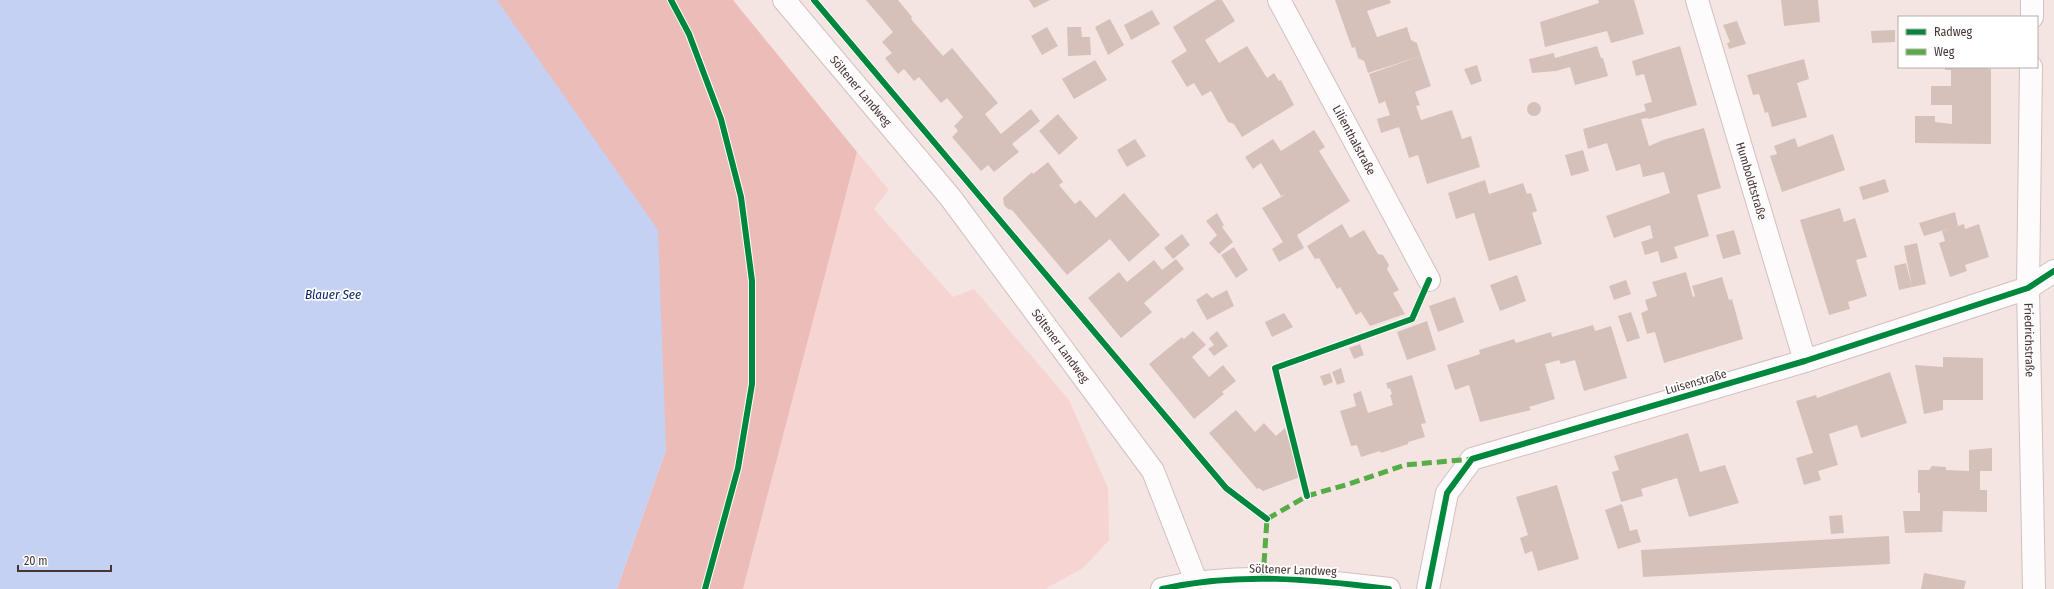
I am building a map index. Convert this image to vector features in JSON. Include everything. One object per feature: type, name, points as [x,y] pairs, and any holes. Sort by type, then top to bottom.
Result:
[{"type":"street","name":"Söltener Landweg","points":[[784,0],[950,197],[1153,471],[1196,585],[1263,578],[1340,582],[1389,589]]},
{"type":"street","name":"Lilienthalstraße","points":[[1279,0],[1428,280]]},
{"type":"street","name":"Humboldtstraße","points":[[1697,0],[1805,361]]},
{"type":"street","points":[[2032,0],[2032,16]]},
{"type":"street","name":"Friedrichstraße","points":[[2031,68],[2028,288],[2034,589]]},
{"type":"street","name":"Luisenstraße","points":[[1428,589],[1447,493],[1472,458],[1805,361],[2028,288],[2054,271]]},
{"type":"street","points":[[1162,589],[1196,585]]},
{"type":"shaded area","points":[[497,0],[733,0],[857,152],[743,589],[617,589],[666,450]]},
{"type":"shaded area","points":[[857,152],[889,190],[874,209],[953,297],[974,289],[1069,400],[1108,488],[1109,540],[1083,568],[1045,589],[743,589]]},
{"type":"water","name":"Blauer See","points":[[0,0],[497,0],[658,230],[666,450],[617,589],[0,589]]},
{"type":"building","points":[[866,0],[898,0],[912,17],[911,19],[943,56],[952,48],[998,103],[985,114],[1001,134],[1031,109],[1040,121],[1012,144],[1019,152],[994,172],[988,165],[981,171],[952,137],[958,131],[954,126],[963,117],[947,98],[941,103],[919,77],[914,81],[904,69],[898,74],[885,58],[892,53],[882,42],[893,32]]},
{"type":"building","points":[[1029,0],[1050,0],[1034,8]]},
{"type":"building","points":[[1216,0],[1222,0],[1235,21],[1205,40],[1219,63],[1247,46],[1267,78],[1274,73],[1279,81],[1281,80],[1294,105],[1242,137],[1234,124],[1228,122],[1211,91],[1202,96],[1194,83],[1187,87],[1171,61],[1187,51],[1173,27]]},
{"type":"building","points":[[1335,0],[1390,0],[1391,3],[1367,11],[1377,37],[1407,27],[1411,40],[1417,43],[1421,56],[1368,73],[1364,61],[1358,58],[1355,47],[1352,48]]},
{"type":"building","points":[[1598,0],[1634,0],[1644,34],[1611,43],[1607,31],[1545,47],[1540,22],[1599,3]]},
{"type":"building","points":[[1781,0],[1818,0],[1820,22],[1784,26]]},
{"type":"building","points":[[1152,10],[1160,24],[1131,40],[1124,25]]},
{"type":"building","points":[[1110,19],[1124,45],[1108,55],[1095,27]]},
{"type":"building","points":[[1737,21],[1746,44],[1729,49],[1727,43],[1730,42],[1723,25]]},
{"type":"building","points":[[1047,27],[1058,46],[1042,55],[1031,36]]},
{"type":"building","points":[[1067,27],[1081,27],[1082,37],[1090,37],[1091,55],[1068,56]]},
{"type":"building","points":[[1895,30],[1895,42],[1872,43],[1871,31]]},
{"type":"building","points":[[1597,46],[1601,58],[1603,58],[1608,76],[1575,85],[1570,67],[1556,71],[1532,73],[1529,59],[1554,53],[1555,58]]},
{"type":"building","points":[[1680,46],[1697,105],[1649,119],[1641,119],[1649,146],[1663,140],[1704,128],[1721,188],[1697,195],[1709,236],[1674,247],[1678,258],[1661,263],[1658,251],[1645,255],[1641,242],[1653,238],[1650,225],[1614,238],[1606,216],[1670,193],[1664,172],[1643,177],[1640,164],[1616,171],[1607,143],[1588,149],[1583,129],[1646,111],[1644,104],[1652,102],[1644,74],[1636,76],[1632,61]]},
{"type":"building","points":[[1421,56],[1431,86],[1415,92],[1420,105],[1416,106],[1421,120],[1452,110],[1462,139],[1471,136],[1480,167],[1427,184],[1418,155],[1409,158],[1399,127],[1381,133],[1377,119],[1390,115],[1385,101],[1379,104],[1369,74]]},
{"type":"building","points":[[1804,59],[1809,79],[1797,83],[1807,117],[1772,127],[1768,112],[1765,113],[1759,94],[1753,95],[1747,75]]},
{"type":"building","points":[[1095,60],[1107,80],[1074,99],[1062,79]]},
{"type":"building","points":[[1477,65],[1482,81],[1471,85],[1464,69]]},
{"type":"building","points":[[1945,68],[1991,69],[1991,144],[1915,143],[1915,116],[1935,116],[1935,122],[1952,124],[1952,105],[1931,105],[1931,86],[1951,86],[1951,70],[1945,70]]},
{"type":"building","points":[[1534,102],[1539,104],[1541,109],[1539,114],[1534,116],[1529,114],[1527,109],[1529,104]]},
{"type":"building","points":[[1058,114],[1078,138],[1059,155],[1039,131]]},
{"type":"building","points":[[1314,130],[1325,147],[1319,151],[1350,201],[1297,235],[1304,248],[1279,262],[1272,249],[1283,242],[1262,208],[1286,194],[1281,196],[1261,163],[1253,169],[1245,157],[1273,139],[1281,151]]},
{"type":"building","points":[[1833,134],[1845,170],[1782,192],[1770,156],[1777,154],[1774,146],[1795,138],[1798,147]]},
{"type":"building","points":[[1135,139],[1146,156],[1127,167],[1117,150]]},
{"type":"building","points":[[1583,150],[1589,171],[1571,176],[1565,155]]},
{"type":"building","points":[[1048,162],[1063,182],[1059,185],[1075,204],[1080,200],[1096,218],[1124,193],[1160,235],[1129,262],[1110,239],[1067,275],[1012,210],[1008,209],[1004,205],[1003,198],[1032,172],[1033,174]]},
{"type":"building","points":[[1885,179],[1889,192],[1863,200],[1859,187]]},
{"type":"building","points":[[1485,180],[1489,194],[1523,183],[1527,194],[1531,193],[1537,211],[1532,213],[1542,244],[1489,261],[1474,213],[1456,219],[1448,193]]},
{"type":"building","points":[[1840,208],[1844,222],[1855,218],[1867,257],[1856,260],[1867,296],[1848,302],[1850,309],[1829,315],[1800,220]]},
{"type":"building","points":[[1955,212],[1958,226],[1964,224],[1965,229],[1979,224],[1989,257],[1965,265],[1967,271],[1950,277],[1939,243],[1945,241],[1942,231],[1951,228],[1924,236],[1919,223]]},
{"type":"building","points":[[1217,213],[1224,225],[1222,227],[1233,242],[1219,254],[1209,243],[1217,235],[1206,221]]},
{"type":"building","points":[[1342,224],[1350,238],[1364,230],[1378,254],[1383,255],[1389,265],[1387,269],[1399,290],[1393,293],[1405,314],[1370,326],[1361,312],[1356,315],[1340,287],[1337,289],[1319,258],[1315,259],[1307,246]]},
{"type":"building","points":[[1734,230],[1741,254],[1723,259],[1716,235]]},
{"type":"building","points":[[1182,234],[1190,245],[1173,259],[1164,248]]},
{"type":"building","points":[[1917,243],[1926,284],[1912,287],[1904,246]]},
{"type":"building","points":[[1234,247],[1248,270],[1236,278],[1221,255]]},
{"type":"building","points":[[1176,259],[1184,269],[1144,303],[1152,312],[1121,338],[1088,298],[1119,272],[1127,282],[1154,260],[1162,270]]},
{"type":"building","points":[[1906,263],[1912,287],[1899,290],[1894,266]]},
{"type":"building","points":[[1686,272],[1693,297],[1695,296],[1692,286],[1722,277],[1729,300],[1732,299],[1743,339],[1664,363],[1655,332],[1647,334],[1641,313],[1648,310],[1645,300],[1657,296],[1652,282]]},
{"type":"building","points":[[1517,275],[1526,301],[1500,311],[1490,285]]},
{"type":"building","points":[[1626,280],[1631,294],[1614,300],[1609,286]]},
{"type":"building","points":[[1227,290],[1234,306],[1207,320],[1196,300],[1207,293],[1212,298]]},
{"type":"building","points":[[1455,297],[1464,322],[1438,332],[1429,306]]},
{"type":"building","points":[[1631,312],[1640,338],[1627,342],[1618,316]]},
{"type":"building","points":[[1284,313],[1293,327],[1272,337],[1265,322]]},
{"type":"building","points":[[1427,321],[1436,350],[1407,360],[1397,332]]},
{"type":"building","points":[[1593,325],[1595,331],[1611,326],[1627,378],[1584,391],[1575,360],[1561,364],[1559,360],[1545,364],[1555,399],[1529,407],[1531,410],[1480,422],[1469,385],[1455,390],[1447,365],[1480,354],[1479,350],[1514,339],[1516,343],[1551,332],[1552,337]]},
{"type":"building","points":[[1193,331],[1206,345],[1192,357],[1209,377],[1223,365],[1236,381],[1222,392],[1224,394],[1194,419],[1149,364],[1182,337],[1184,339]]},
{"type":"building","points":[[1217,331],[1228,346],[1214,356],[1208,349],[1214,345],[1209,338]]},
{"type":"building","points":[[1360,344],[1364,355],[1354,359],[1349,348]]},
{"type":"building","points":[[1943,357],[1983,358],[1983,400],[1943,400],[1943,410],[1924,414],[1915,365],[1943,367]]},
{"type":"building","points":[[1341,368],[1345,382],[1337,385],[1332,372]]},
{"type":"building","points":[[1890,372],[1907,423],[1861,438],[1857,425],[1829,434],[1838,465],[1818,471],[1821,480],[1804,485],[1796,458],[1813,453],[1796,401],[1816,395],[1817,398]]},
{"type":"building","points":[[1330,373],[1333,382],[1324,386],[1320,376]]},
{"type":"building","points":[[1412,375],[1426,423],[1421,424],[1425,437],[1381,453],[1380,451],[1361,457],[1357,445],[1351,446],[1340,411],[1356,406],[1353,394],[1361,391],[1368,413],[1393,405],[1390,395],[1392,394],[1386,383]]},
{"type":"building","points":[[1236,410],[1255,432],[1264,423],[1276,436],[1285,428],[1300,477],[1263,491],[1259,488],[1257,489],[1209,433]]},
{"type":"building","points":[[1688,433],[1700,472],[1725,465],[1739,503],[1689,517],[1677,478],[1641,489],[1643,496],[1621,502],[1612,472],[1619,470],[1614,456]]},
{"type":"building","points":[[1992,448],[1992,471],[1980,471],[1980,490],[1987,490],[1987,512],[1943,511],[1942,532],[1905,533],[1903,511],[1920,511],[1918,470],[1929,470],[1932,466],[1946,467],[1946,470],[1969,471],[1969,450]]},
{"type":"building","points":[[1557,485],[1579,559],[1538,571],[1532,551],[1525,554],[1520,538],[1528,535],[1516,497]]},
{"type":"building","points":[[1622,504],[1630,531],[1637,529],[1641,542],[1618,549],[1605,510]]},
{"type":"building","points":[[1842,515],[1844,533],[1831,534],[1829,516]]},
{"type":"building","points":[[1889,536],[1890,564],[1643,577],[1641,550]]},
{"type":"building","points":[[1924,573],[1966,581],[1964,589],[1921,589]]},
{"type":"marked path","points":[[1263,578],[1267,519],[1307,496],[1349,484],[1405,465],[1472,459]]},
{"type":"cycle path","points":[[671,0],[689,34],[721,119],[741,197],[752,281],[752,384],[738,468],[705,589]]},
{"type":"cycle path","points":[[814,0],[1226,488],[1267,519]]},
{"type":"cycle path","points":[[1428,589],[1447,493],[1472,459],[1805,361],[2028,288],[2054,271]]},
{"type":"cycle path","points":[[1307,496],[1275,368],[1412,319],[1429,280]]},
{"type":"cycle path","points":[[1162,589],[1218,580],[1247,579],[1304,580],[1389,589]]}]
